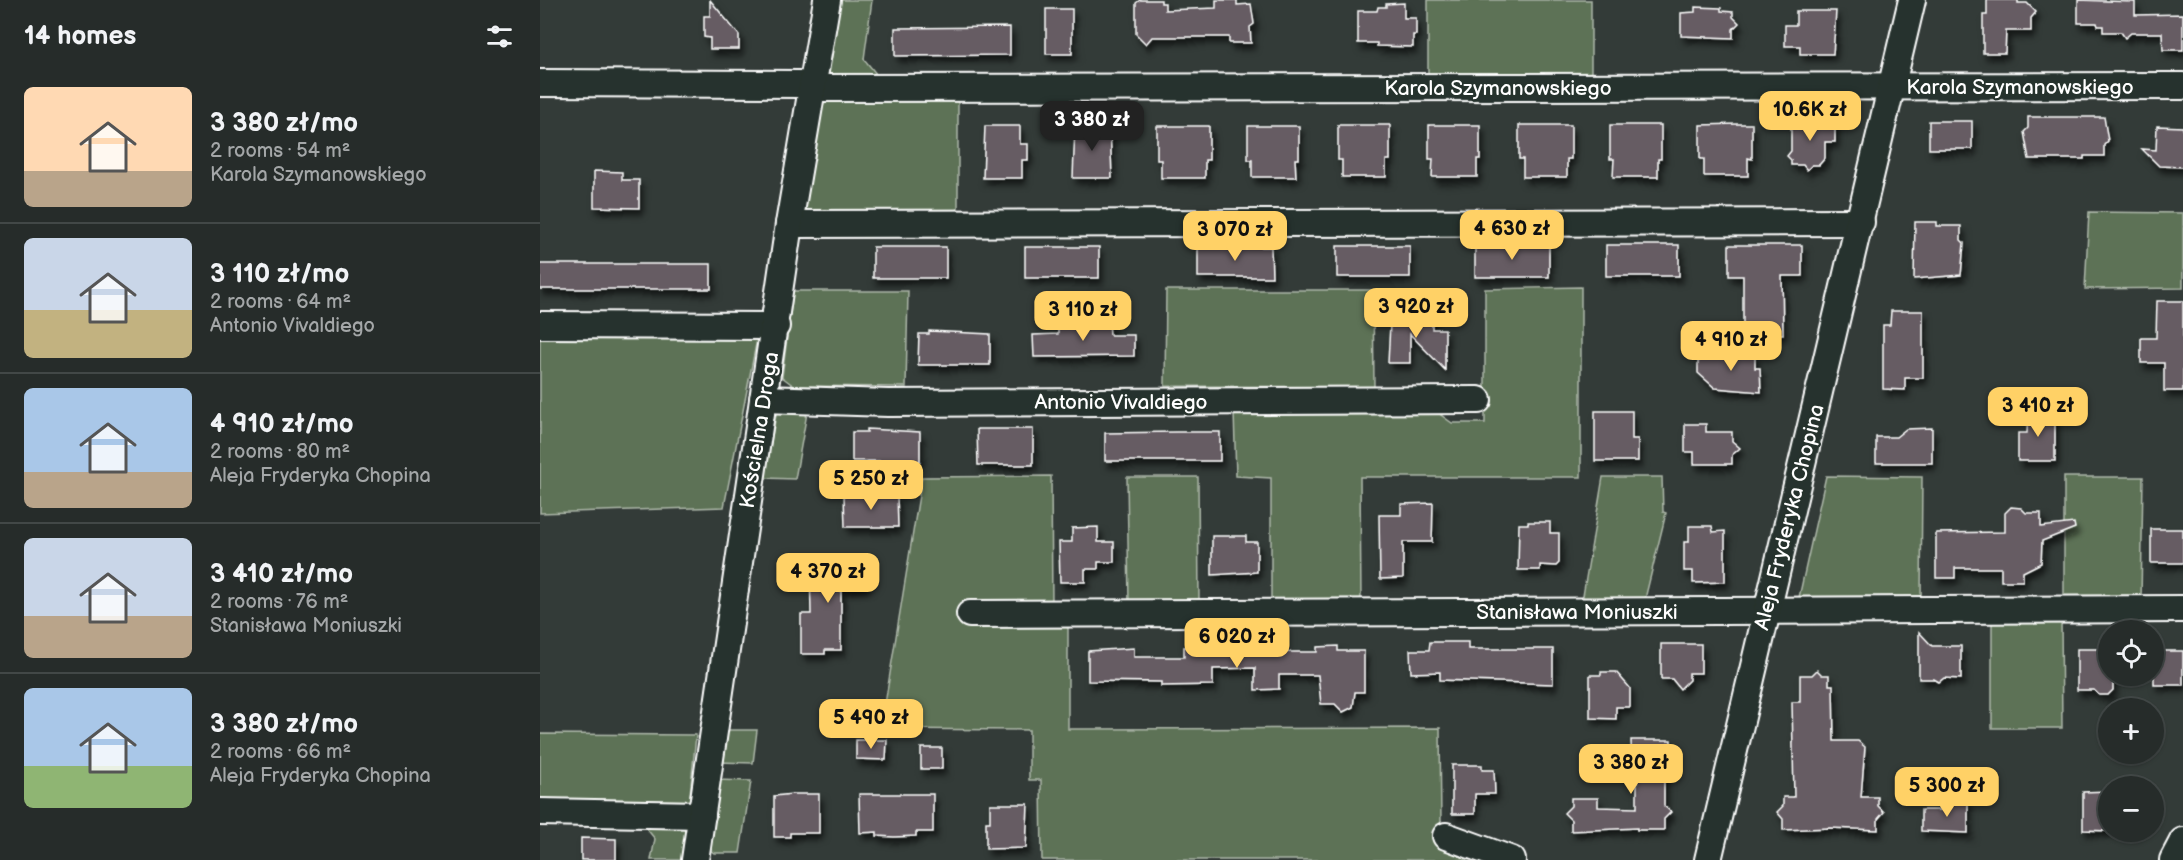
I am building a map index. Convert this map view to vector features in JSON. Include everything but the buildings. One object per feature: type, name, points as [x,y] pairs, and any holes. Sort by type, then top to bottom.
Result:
[{"type":"street","name":"Kościelna Droga","points":[[695,860],[776,326],[789,224],[827,0]]},
{"type":"street","name":"Aleja Fryderyka Chopina","points":[[1708,860],[1912,0]]},
{"type":"street","name":"Karola Szymanowskiego","points":[[540,83],[799,84],[813,88],[2183,86]]},
{"type":"street","points":[[789,224],[1861,222]]},
{"type":"street","points":[[540,325],[776,326]]},
{"type":"street","name":"Antonio Vivaldiego","points":[[764,399],[888,402],[1478,400]]},
{"type":"street","name":"Stanisława Moniuszki","points":[[970,614],[2183,609]]},
{"type":"street","points":[[540,812],[702,815]]},
{"type":"street","points":[[1446,836],[1512,860]]},
{"type":"street","points":[[2173,860],[2183,841]]},
{"type":"green space","points":[[838,0],[872,0],[864,59],[877,75],[825,75]]},
{"type":"green space","points":[[1428,0],[1591,0],[1591,74],[1428,75]]},
{"type":"green space","points":[[958,100],[958,215],[804,215],[823,101]]},
{"type":"green space","points":[[2089,212],[2183,213],[2183,288],[2085,289]]},
{"type":"green space","points":[[1581,287],[1581,477],[1360,477],[1361,604],[1271,602],[1271,478],[1236,476],[1234,412],[1438,413],[1452,423],[1485,423],[1485,289]]},
{"type":"green space","points":[[1166,290],[1373,290],[1374,387],[1165,386]]},
{"type":"green space","points":[[793,291],[908,291],[906,387],[794,386],[782,377]]},
{"type":"green space","points":[[759,329],[724,507],[540,513],[540,333]]},
{"type":"green space","points":[[777,410],[807,413],[795,479],[764,478]]},
{"type":"green space","points":[[1051,476],[1052,604],[974,604],[972,600],[959,615],[1068,625],[1068,729],[1440,728],[1441,825],[1438,845],[1485,860],[1042,860],[1041,780],[1029,780],[1029,730],[881,729],[922,477]]},
{"type":"green space","points":[[1826,476],[1922,477],[1921,601],[1798,602]]},
{"type":"green space","points":[[1127,477],[1198,477],[1199,602],[1129,603]]},
{"type":"green space","points":[[1603,477],[1662,477],[1663,512],[1666,513],[1644,603],[1582,602]]},
{"type":"green space","points":[[2064,477],[2143,477],[2141,600],[2064,600]]},
{"type":"green space","points":[[1992,620],[2061,620],[2062,728],[1992,728]]},
{"type":"green space","points":[[723,730],[757,730],[753,763],[718,762]]},
{"type":"green space","points":[[540,734],[696,735],[689,805],[540,802]]},
{"type":"green space","points":[[715,780],[751,781],[740,853],[714,853],[706,847]]},
{"type":"green space","points":[[642,823],[688,826],[683,860],[651,860],[655,839]]}]
